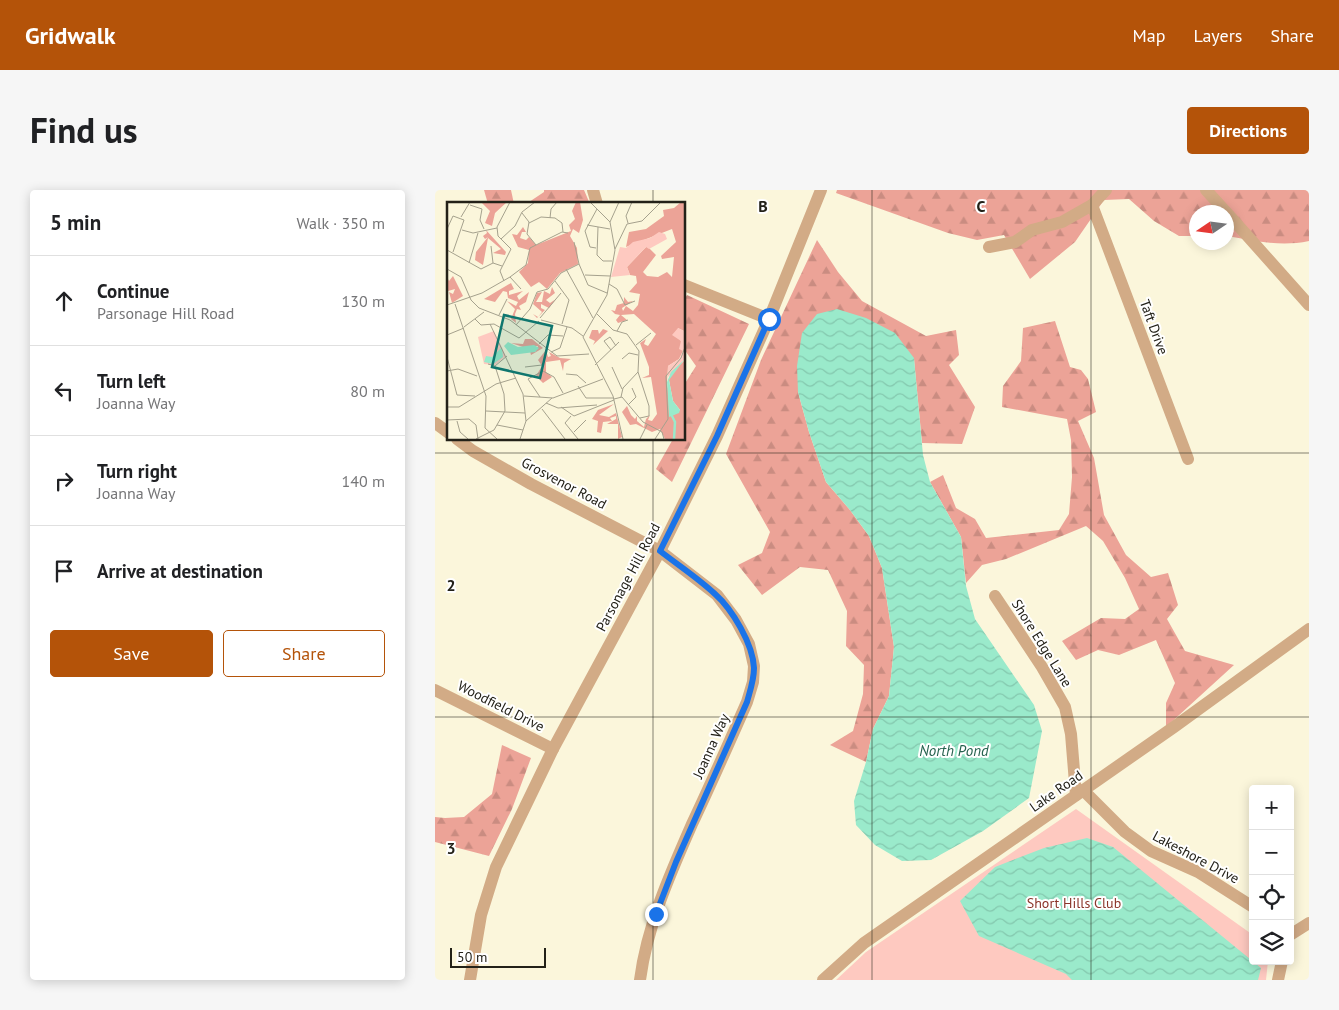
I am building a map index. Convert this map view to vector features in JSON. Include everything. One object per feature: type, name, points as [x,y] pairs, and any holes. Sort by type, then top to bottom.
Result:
[{"type":"street","name":"Parsonage Hill Road","points":[[470,980],[481,915],[495,867],[553,749],[660,551],[717,436],[769,319],[821,190]]},
{"type":"street","points":[[989,247],[1015,242],[1032,230],[1063,222],[1092,204],[1106,190]]},
{"type":"street","points":[[1206,190],[1219,205]]},
{"type":"street","name":"Taft Drive","points":[[1092,204],[1188,459]]},
{"type":"street","points":[[1234,222],[1309,305]]},
{"type":"street","points":[[685,285],[769,319]]},
{"type":"street","points":[[435,423],[447,432]]},
{"type":"street","name":"Grosvenor Road","points":[[458,440],[473,451],[531,484],[660,551]]},
{"type":"street","name":"Joanna Way","points":[[640,980],[642,961],[656,914],[676,862],[747,702],[753,682],[754,666],[749,644],[736,620],[717,595],[660,551]]},
{"type":"street","name":"Shore Edge Lane","points":[[995,596],[1042,666],[1065,708],[1071,734],[1079,793]]},
{"type":"street","name":"Lake Road","points":[[823,980],[864,942],[1174,727],[1309,629]]},
{"type":"street","name":"Woodfield Drive","points":[[435,690],[553,749]]},
{"type":"street","name":"Lakeshore Drive","points":[[1079,793],[1125,832],[1151,851],[1198,872],[1249,904]]},
{"type":"street","points":[[1294,932],[1309,923]]},
{"type":"street","points":[[1278,980],[1281,965]]},
{"type":"green space","points":[[484,190],[511,190],[514,202],[487,202]]},
{"type":"green space","points":[[544,190],[584,190],[589,202],[529,202],[544,192]]},
{"type":"green space","points":[[837,190],[1309,190],[1309,241],[1278,243],[1234,237],[1234,205],[1189,205],[1189,236],[1179,236],[1154,221],[1129,199],[1104,200],[1075,242],[1030,279],[1004,235],[977,240],[948,233],[836,193]]},
{"type":"green space","points":[[817,240],[838,272],[862,301],[926,336],[956,330],[959,355],[949,365],[975,407],[962,444],[922,443],[914,359],[798,392],[826,482],[869,536],[882,568],[894,647],[889,696],[873,729],[866,762],[830,745],[853,731],[863,694],[864,665],[846,646],[847,611],[828,570],[800,567],[762,595],[738,565],[762,553],[770,532],[726,454],[761,360]]},
{"type":"green space","points":[[687,295],[749,324],[672,482],[656,469],[672,440],[685,440],[685,383],[696,366],[685,350],[685,298]]},
{"type":"green space","points":[[1055,321],[1070,367],[1081,370],[1088,379],[1096,412],[1078,421],[1094,458],[1104,515],[1126,555],[1151,577],[1168,573],[1178,605],[1167,619],[1185,651],[1234,665],[1166,727],[1166,703],[1175,683],[1156,640],[1119,655],[1098,650],[1076,660],[1062,641],[1101,618],[1125,619],[1139,609],[1125,578],[1103,541],[1086,526],[1006,559],[982,565],[966,583],[961,537],[930,482],[943,475],[956,508],[975,519],[986,538],[1059,530],[1069,514],[1072,477],[1071,440],[1067,419],[1002,407],[1003,386],[1021,361],[1023,328]]},
{"type":"green space","points":[[502,745],[531,758],[512,809],[489,856],[435,842],[435,817],[464,817],[492,794]]},
{"type":"green space","name":"Short Hills Club","points":[[1076,809],[1249,932],[1249,965],[1268,965],[1266,980],[836,980],[866,952]]},
{"type":"water","name":"North Pond","points":[[837,309],[866,318],[895,333],[914,358],[923,455],[930,482],[961,537],[966,586],[975,619],[1034,705],[1042,731],[1029,798],[983,831],[931,860],[902,861],[875,845],[856,825],[854,801],[866,762],[873,729],[889,696],[894,647],[882,568],[869,536],[826,482],[798,392],[797,366],[802,333],[817,314]]},
{"type":"water","name":"Short Hills Club","points":[[1087,838],[1113,847],[1249,958],[1249,965],[1257,965],[1261,968],[1258,980],[1072,980],[1066,974],[979,936],[960,901],[995,867],[1044,848]]},
{"type":"route","points":[[656,914],[676,862],[747,702],[753,682],[754,666],[749,644],[736,620],[717,595],[660,551],[717,436],[769,319]]}]
